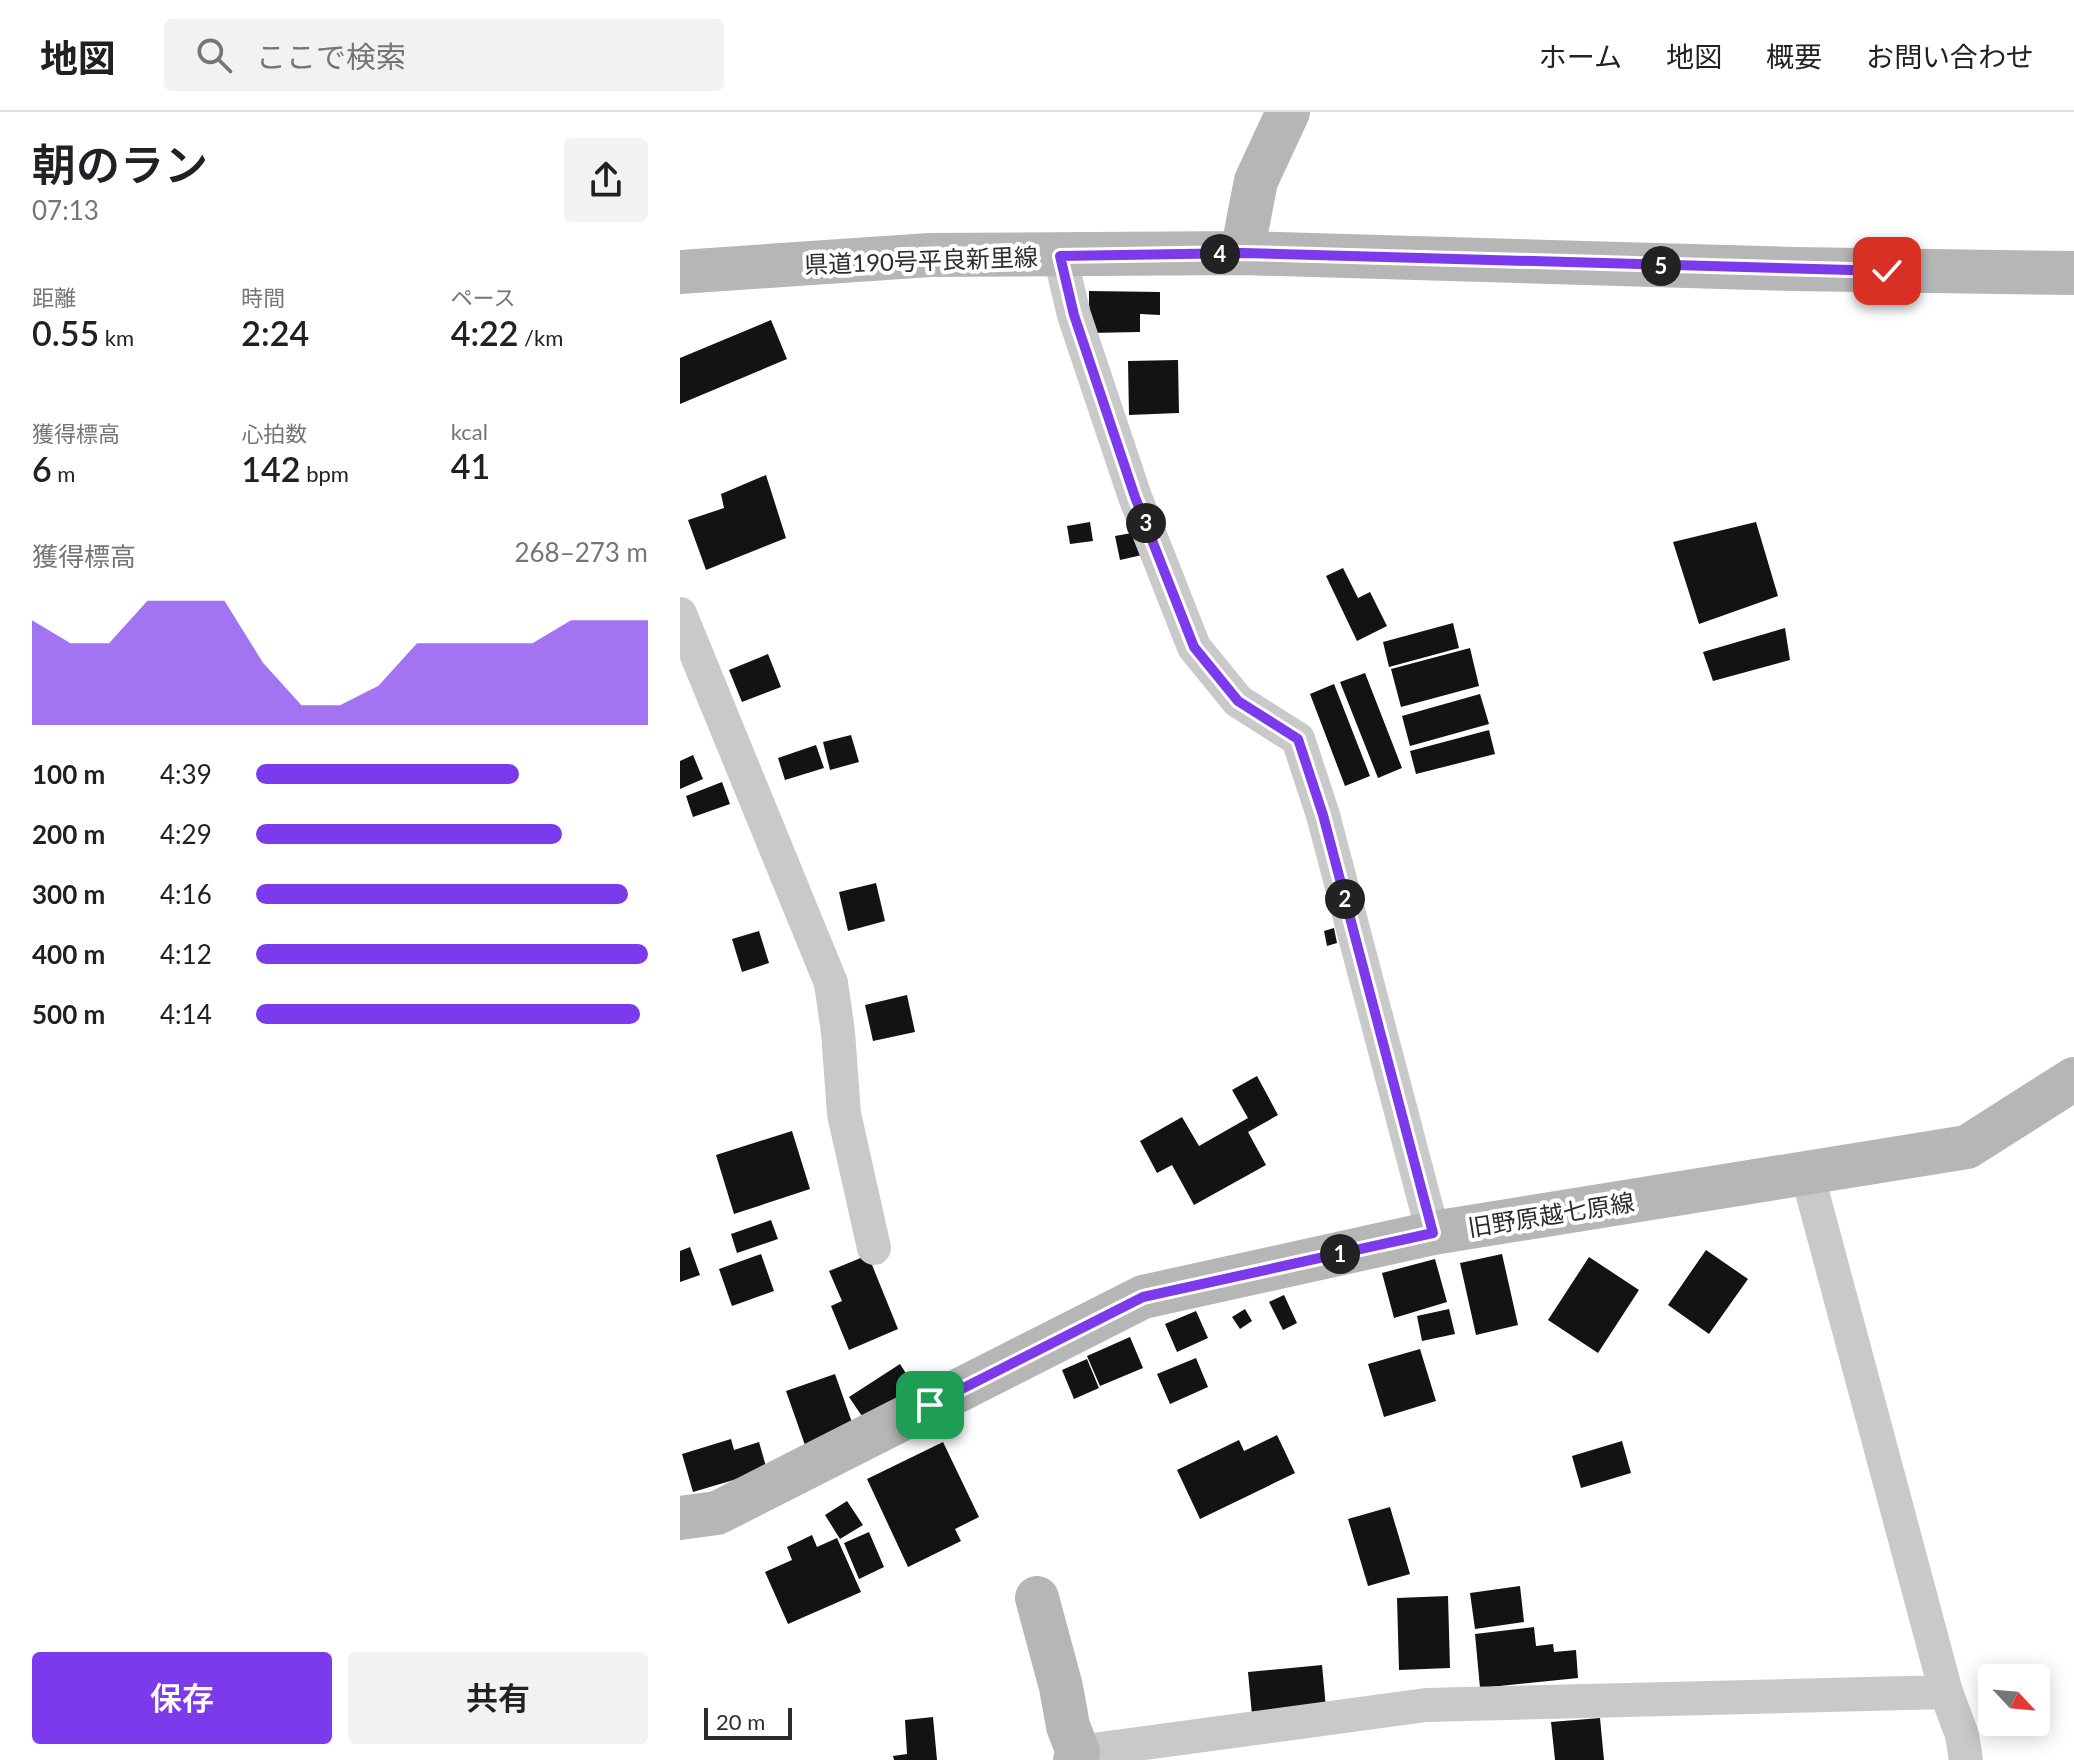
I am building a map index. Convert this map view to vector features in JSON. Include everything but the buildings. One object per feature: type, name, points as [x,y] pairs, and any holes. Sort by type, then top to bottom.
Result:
[{"type":"street","points":[[1242,253],[1256,181],[1288,112]]},
{"type":"street","name":"県道190号平良新里線","points":[[680,272],[930,255],[1242,253],[1793,269],[2074,273]]},
{"type":"street","points":[[1060,256],[1074,315],[1135,497],[1194,647],[1238,701],[1298,739],[1323,815],[1433,1233]]},
{"type":"street","points":[[680,614],[831,983],[844,1114],[874,1248]]},
{"type":"street","name":"旧野原越七原線","points":[[680,1518],[717,1513],[1143,1297],[1433,1233],[1967,1147],[2074,1079]]},
{"type":"street","points":[[1807,1173],[1946,1692],[1962,1735],[1966,1760]]},
{"type":"street","points":[[1037,1598],[1077,1756],[1426,1705],[1946,1692]]},
{"type":"route","points":[[930,1405],[1143,1297],[1433,1233],[1323,815],[1298,739],[1238,701],[1194,647],[1135,497],[1074,315],[1060,256],[1242,253],[1887,271]]}]
